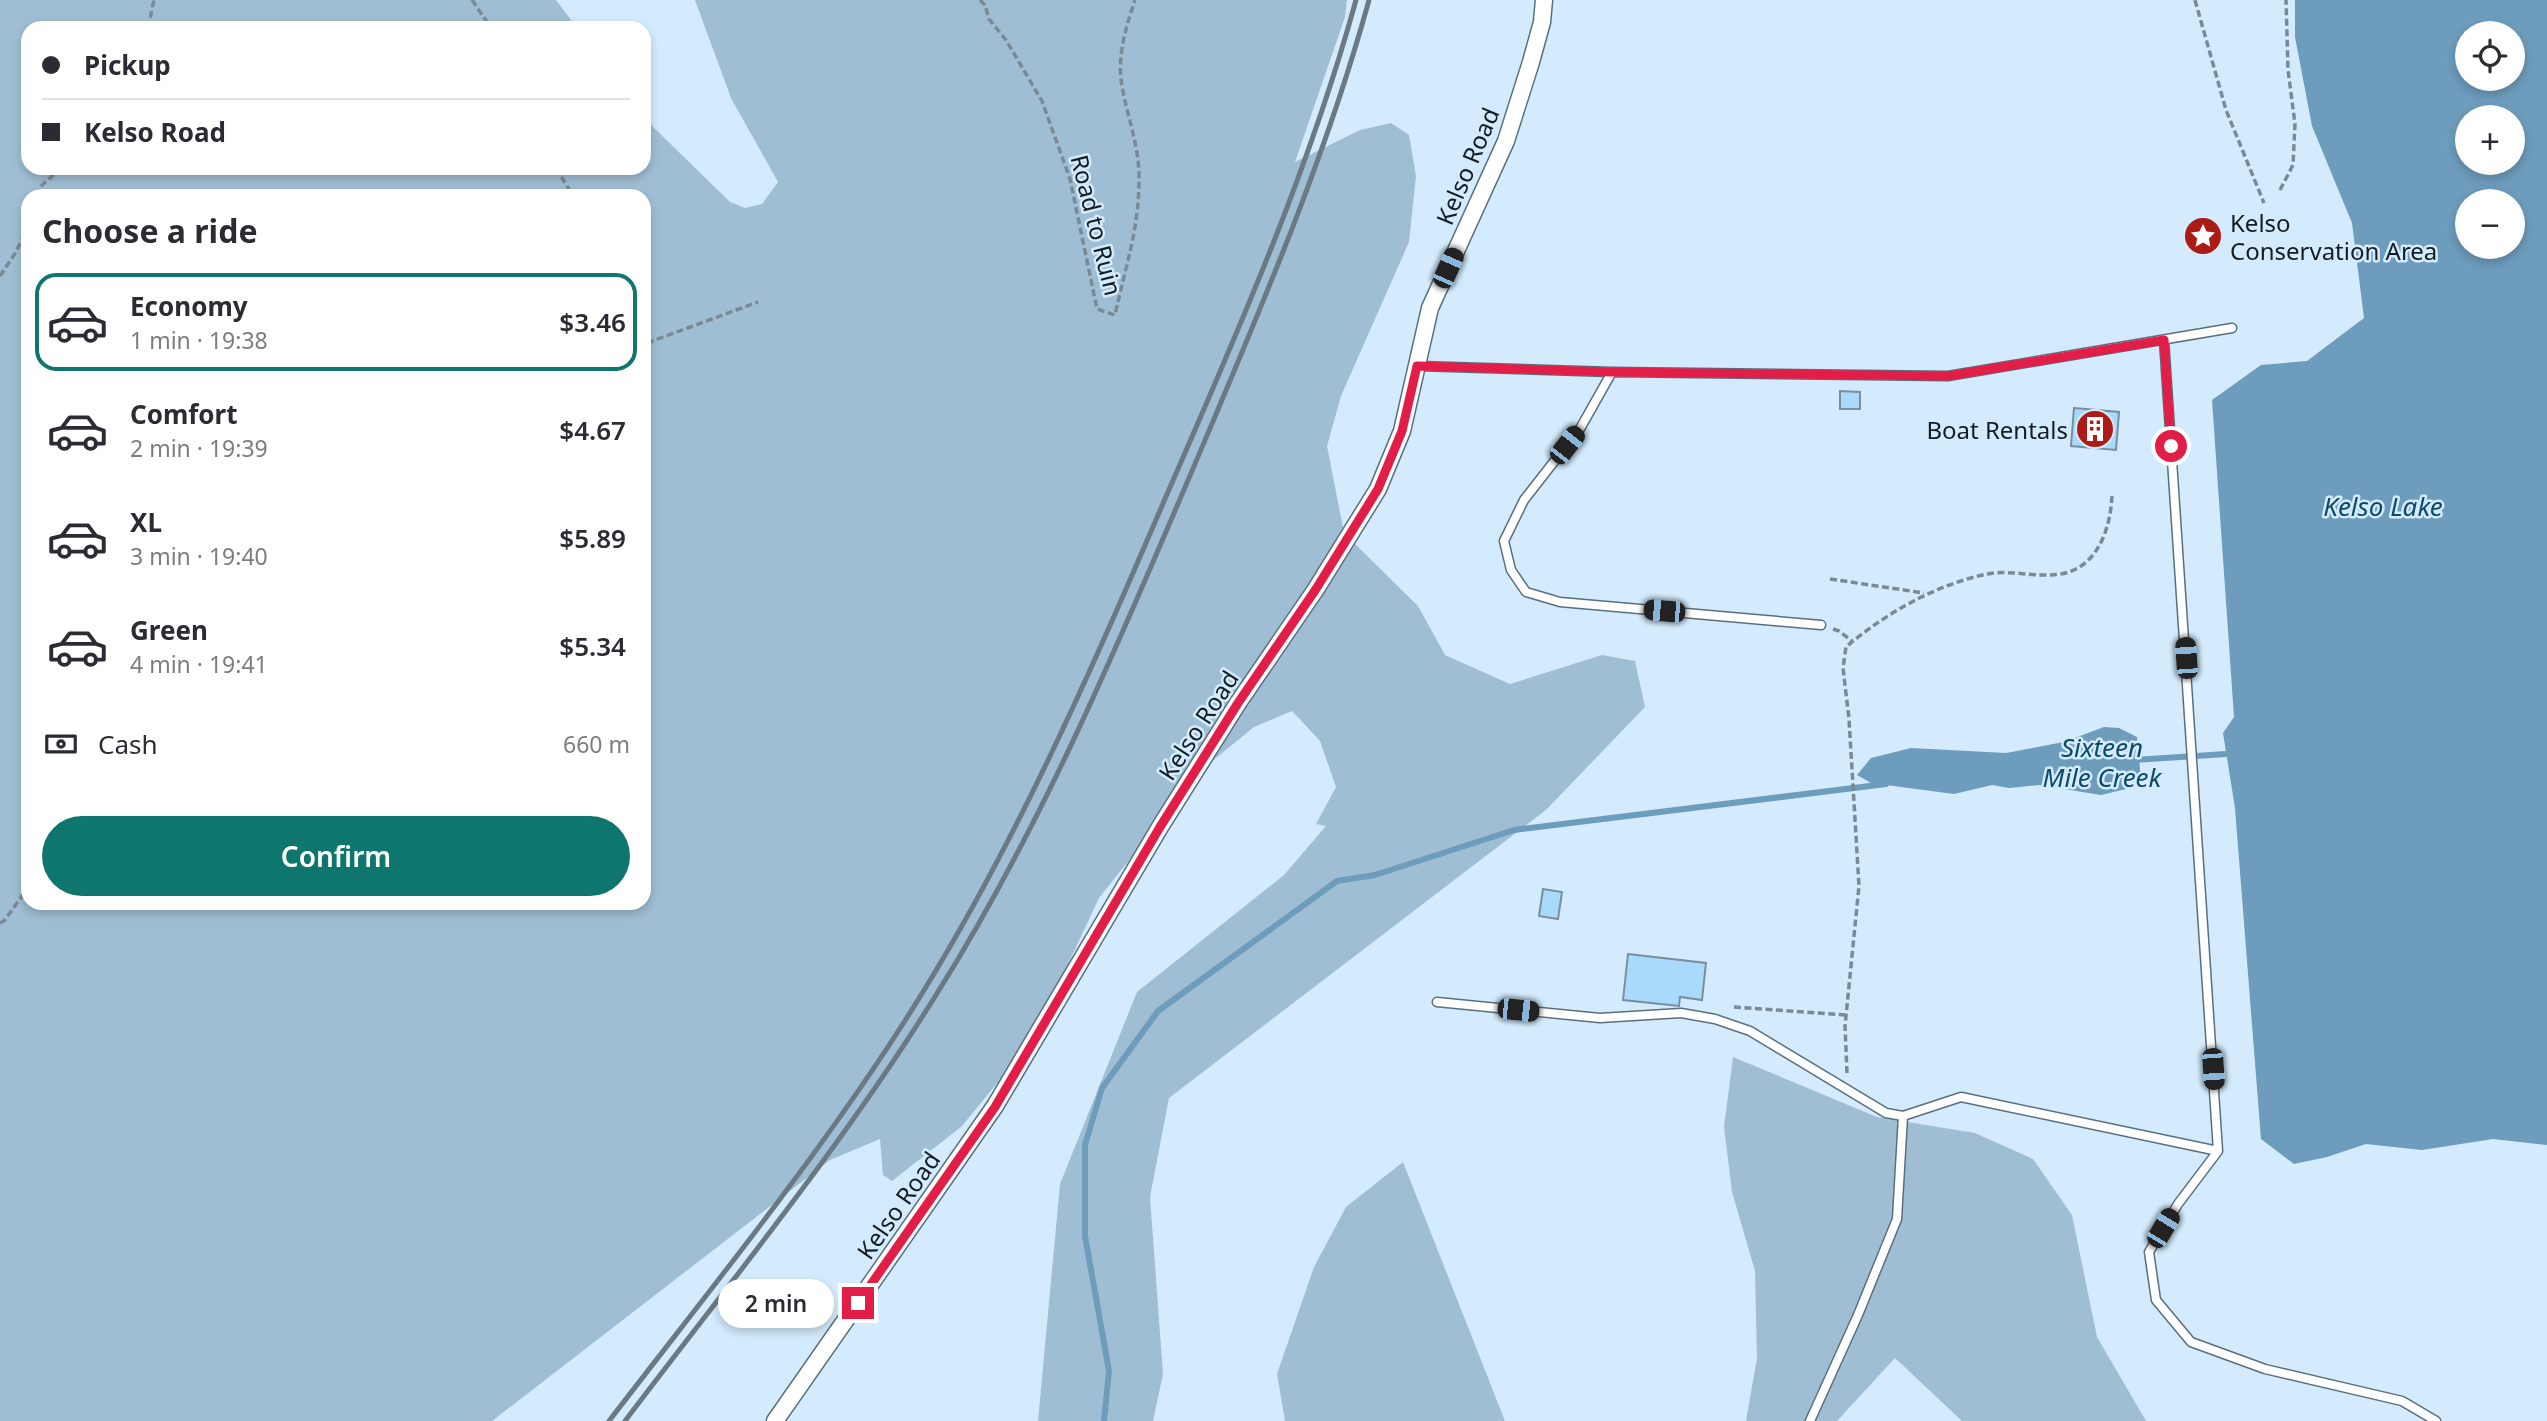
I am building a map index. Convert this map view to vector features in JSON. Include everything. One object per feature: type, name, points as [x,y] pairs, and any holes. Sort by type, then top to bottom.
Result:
[{"type":"street","name":"Kelso Road","points":[[775,1421],[995,1107],[1160,827],[1378,489],[1402,431],[1430,308],[1506,141],[1542,22],[1544,0]]},
{"type":"lane","points":[[1417,366],[1612,372],[1948,376],[2232,328]]},
{"type":"lane","points":[[2164,340],[2218,1151],[2178,1204],[2149,1252],[2156,1300],[2191,1342],[2265,1369],[2402,1401],[2436,1421]]},
{"type":"lane","points":[[1612,372],[1581,427],[1524,500],[1504,541],[1511,570],[1525,592],[1560,602],[1821,625]]},
{"type":"lane","points":[[1437,1002],[1600,1018],[1681,1013],[1715,1019],[1750,1031],[1886,1113],[1903,1116],[1961,1097],[2218,1151]]},
{"type":"lane","points":[[1810,1421],[1897,1219],[1903,1116]]},
{"type":"path","points":[[150,21],[154,0]]},
{"type":"path","points":[[472,0],[486,21]]},
{"type":"path","name":"Road to Ruin","points":[[981,0],[989,19],[1006,40],[1042,101],[1070,179],[1097,309],[1115,315],[1138,216],[1139,170],[1121,77],[1124,32],[1135,0]]},
{"type":"path","points":[[2195,0],[2226,110],[2264,203]]},
{"type":"path","points":[[2280,190],[2293,165],[2295,124],[2288,70],[2286,0]]},
{"type":"path","points":[[39,189],[53,175]]},
{"type":"path","points":[[0,276],[21,242]]},
{"type":"path","points":[[651,342],[758,302]]},
{"type":"path","points":[[1847,1089],[1847,1015],[1859,886],[1843,668],[1846,647],[1926,593],[1988,574],[2053,576],[2075,571],[2100,547],[2111,518],[2112,496]]},
{"type":"path","points":[[1830,579],[1926,593]]},
{"type":"path","points":[[1821,625],[1839,631],[1852,641]]},
{"type":"path","points":[[2,922],[21,897]]},
{"type":"path","points":[[0,914],[2,922]]},
{"type":"path","points":[[1734,1007],[1847,1015]]},
{"type":"shaded area","points":[[0,0],[556,0],[572,21],[21,21],[21,175],[651,175],[651,125],[730,202],[745,208],[762,204],[778,182],[731,98],[695,0],[1347,0],[1345,17],[1295,162],[1360,130],[1391,123],[1409,135],[1416,176],[1409,242],[1341,396],[1327,446],[1344,533],[1418,606],[1445,655],[1510,684],[1602,655],[1635,661],[1645,707],[1546,810],[1169,1098],[1150,1197],[1163,1374],[1153,1421],[1038,1421],[1060,1184],[1137,992],[1284,875],[1326,826],[1316,824],[1336,787],[1320,741],[1292,711],[1254,727],[1200,771],[1099,898],[1032,1041],[961,1127],[892,1181],[883,1175],[880,1139],[830,1160],[492,1421],[0,1421]]},
{"type":"shaded area","points":[[1733,1057],[1877,1117],[1975,1133],[2033,1159],[2072,1215],[2097,1337],[2146,1421],[1962,1421],[1895,1358],[1837,1421],[1746,1421],[1757,1358],[1755,1271],[1732,1192],[1724,1127]]},
{"type":"shaded area","points":[[1403,1162],[1505,1421],[1285,1421],[1277,1374],[1314,1267],[1346,1207]]},
{"type":"water","name":"Kelso Lake","points":[[2295,0],[2547,0],[2547,1145],[2493,1139],[2422,1150],[2366,1144],[2294,1164],[2261,1139],[2235,808],[2223,733],[2234,717],[2212,400],[2261,365],[2307,361],[2364,318],[2352,223],[2312,126],[2295,37]]},
{"type":"water","name":"Sixteen Mile Creek","points":[[2104,727],[2119,728],[2137,737],[2141,779],[2126,789],[2101,795],[2039,785],[2009,788],[1992,785],[1954,794],[1871,783],[1857,775],[1871,758],[1911,748],[2006,753],[2064,742]]},
{"type":"building","points":[[1840,391],[1860,392],[1860,409],[1840,409]]},
{"type":"building","name":"Boat Rentals","points":[[2074,408],[2119,412],[2116,450],[2071,446]]},
{"type":"building","points":[[1543,889],[1562,892],[1558,919],[1539,916]]},
{"type":"building","points":[[1628,954],[1706,963],[1702,1000],[1680,997],[1679,1006],[1623,1000]]},
{"type":"waterway","points":[[2134,760],[2226,754]]},
{"type":"waterway","points":[[1104,1421],[1109,1371],[1085,1236],[1085,1145],[1102,1088],[1158,1011],[1337,881],[1375,875],[1514,830],[1886,784]]},
{"type":"railway","points":[[609,1421],[758,1228],[865,1081],[939,965],[1013,831],[1110,625],[1248,306],[1317,124],[1356,0]]},
{"type":"railway","points":[[625,1421],[825,1159],[863,1105],[936,995],[1008,871],[1103,676],[1239,361],[1310,182],[1369,0]]},
{"type":"place","name":"Kelso Conservation Area","points":[[2203,236]]},
{"type":"place","name":"Boat Rentals","points":[[2095,429]]},
{"type":"route","points":[[858,1303],[995,1107],[1160,827],[1378,489],[1402,431],[1417,366],[1612,372],[1948,376],[2164,340],[2171,446]]}]
